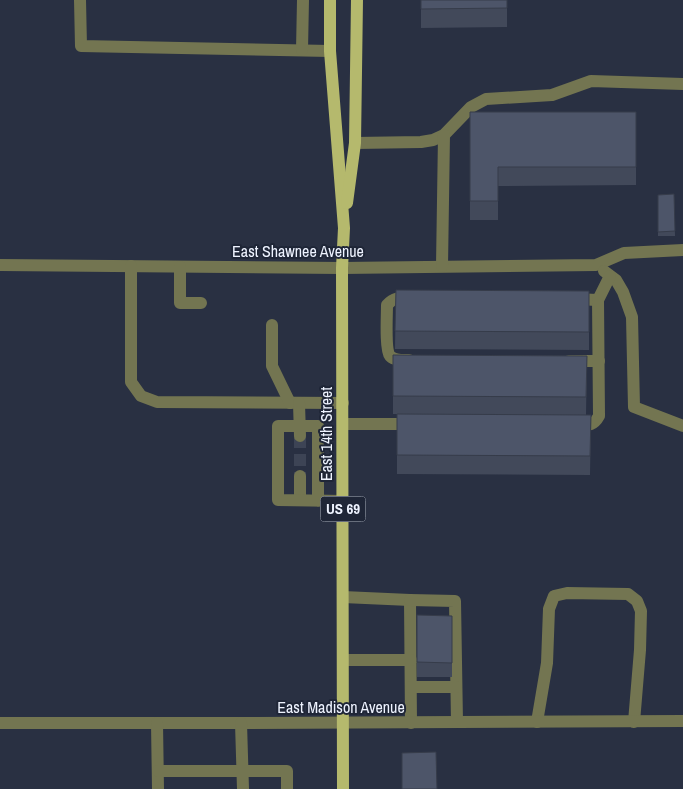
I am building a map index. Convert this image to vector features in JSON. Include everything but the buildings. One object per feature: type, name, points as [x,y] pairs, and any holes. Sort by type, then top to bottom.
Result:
[{"type":"main road","name":"East 14th Street","points":[[330,0],[330,50],[344,228]]},
{"type":"main road","name":"East 14th Street","points":[[344,789],[342,268],[344,228],[355,143],[357,0]]},
{"type":"street","points":[[80,0],[81,46],[330,50]]},
{"type":"street","points":[[302,50],[303,0]]},
{"type":"street","points":[[355,143],[421,142],[433,140],[444,135],[471,107],[486,99],[552,95],[591,81],[683,84]]},
{"type":"street","points":[[442,266],[444,135]]},
{"type":"street","points":[[683,250],[624,253],[596,265],[616,280],[624,292],[632,317],[634,407],[683,426]]},
{"type":"street","name":"East Shawnee Avenue","points":[[0,265],[342,268],[596,265]]},
{"type":"street","points":[[131,266],[131,382],[141,396],[157,402],[343,404]]},
{"type":"street","points":[[180,267],[180,303],[201,304]]},
{"type":"street","points":[[560,425],[589,425],[596,422],[600,416],[598,300],[610,276]]},
{"type":"street","points":[[426,298],[397,298],[387,305],[387,349],[390,356],[397,360],[426,360]]},
{"type":"street","points":[[560,299],[598,300]]},
{"type":"street","points":[[272,325],[272,366],[295,403],[300,431]]},
{"type":"street","points":[[560,360],[599,361]]},
{"type":"street","points":[[343,424],[425,424]]},
{"type":"street","points":[[318,501],[318,426],[300,431],[278,426],[278,500],[318,501],[343,501]]},
{"type":"street","points":[[300,476],[300,500]]},
{"type":"street","points":[[537,722],[547,664],[549,609],[554,596],[567,593],[628,594],[637,601],[641,611],[634,722]]},
{"type":"street","points":[[343,597],[456,601],[457,722]]},
{"type":"street","points":[[410,600],[411,723]]},
{"type":"street","points":[[343,660],[411,660]]},
{"type":"street","points":[[411,687],[456,687]]},
{"type":"street","name":"East Madison Avenue","points":[[0,723],[241,724],[683,721]]},
{"type":"street","points":[[157,723],[158,789]]},
{"type":"street","points":[[241,724],[243,789]]},
{"type":"street","points":[[158,770],[287,771],[287,789]]},
{"type":"tunnel","points":[[300,436],[300,476]]}]
